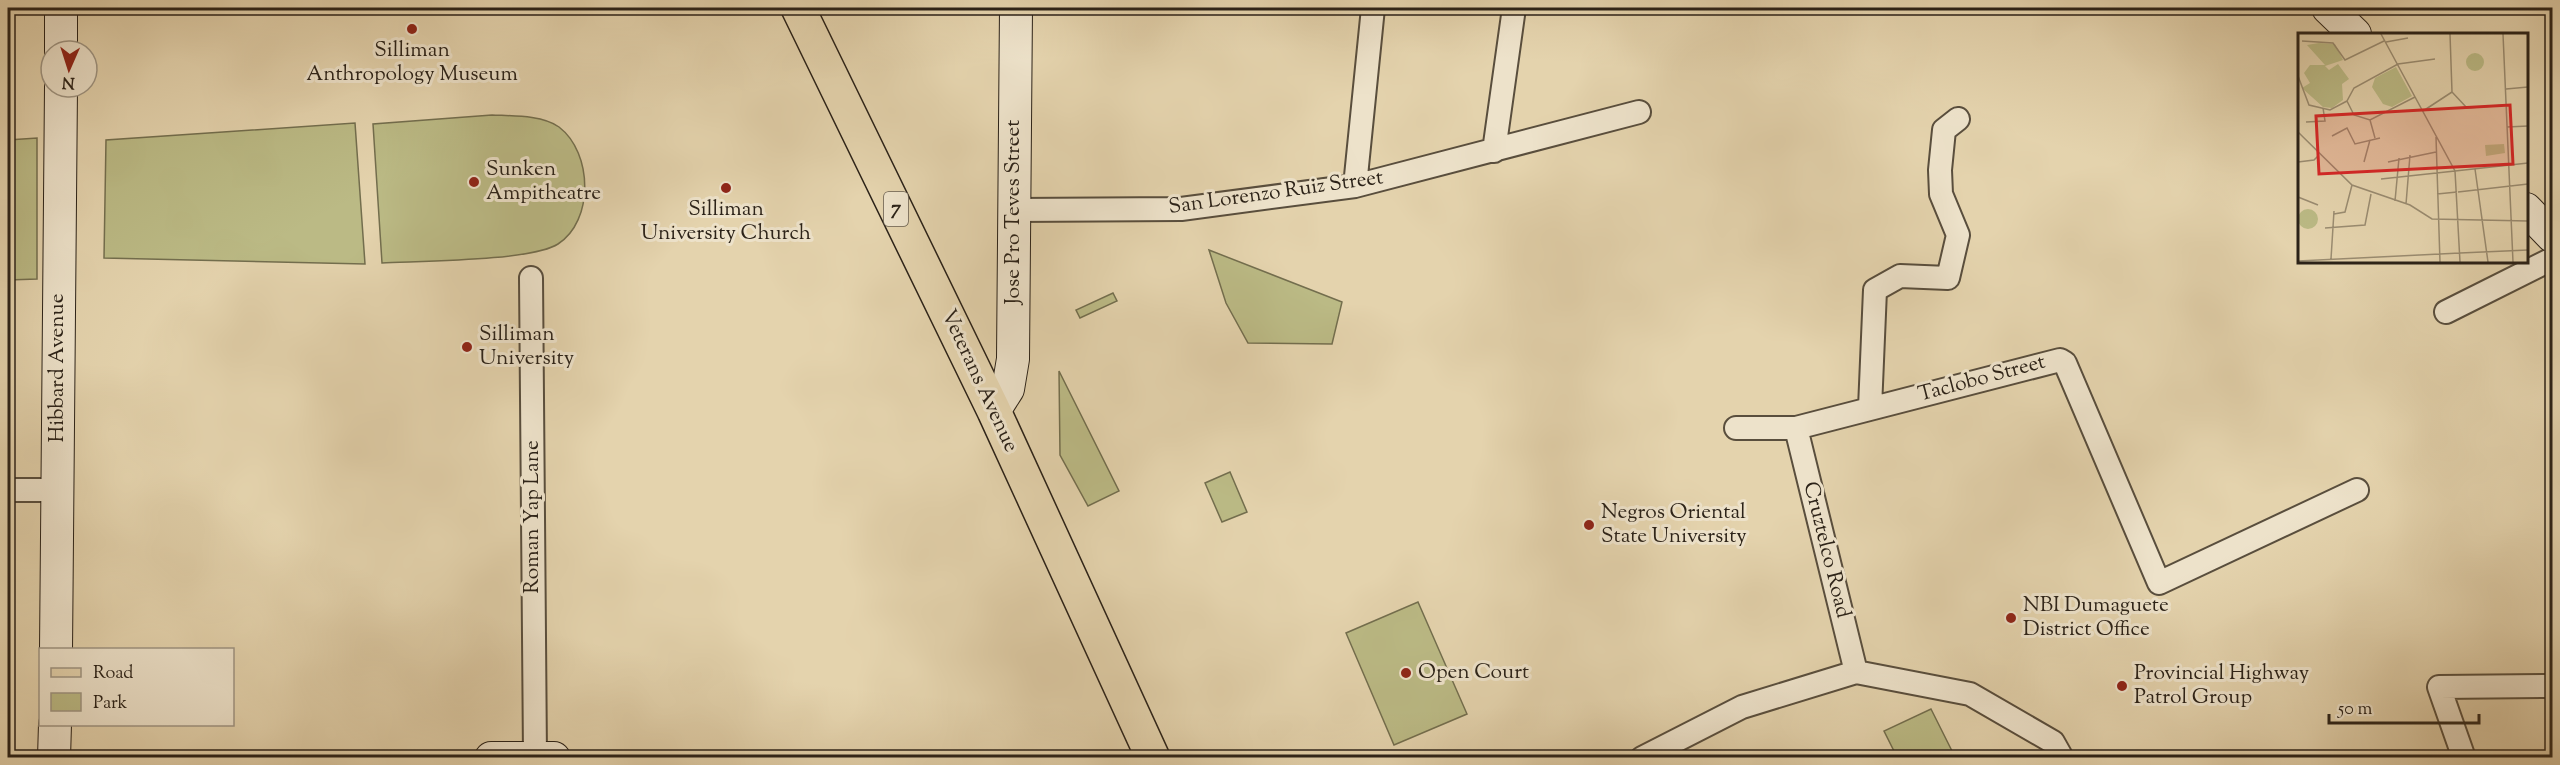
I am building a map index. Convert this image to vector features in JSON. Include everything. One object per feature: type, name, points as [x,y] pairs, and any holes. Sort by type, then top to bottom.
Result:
[{"type":"main road","points":[[61,8],[61,39]]},
{"type":"main road","name":"Veterans Avenue","points":[[798,8],[994,411],[1145,756]]},
{"type":"main road","name":"Jose Pro Teves Street","points":[[994,411],[1008,389],[1013,359],[1016,8]]},
{"type":"main road","points":[[2328,8],[2354,33]]},
{"type":"main road","name":"Hibbard Avenue","points":[[56,648],[61,99]]},
{"type":"main road","points":[[2527,209],[2553,236]]},
{"type":"main road","points":[[54,758],[55,726]]},
{"type":"main road","points":[[491,758],[544,757]]},
{"type":"street","points":[[1355,186],[1373,8]]},
{"type":"street","points":[[1494,151],[1514,8]]},
{"type":"street","name":"San Lorenzo Ruiz Street","points":[[1013,210],[1181,209],[1355,186],[1639,112]]},
{"type":"street","points":[[1870,408],[1875,290],[1900,276],[1948,278],[1958,235],[1941,194],[1940,170],[1944,130],[1958,119]]},
{"type":"street","points":[[2446,312],[2553,259]]},
{"type":"street","name":"Roman Yap Lane","points":[[531,278],[544,757]]},
{"type":"street","name":"Taclobo Street","points":[[1736,428],[1796,428],[2060,360],[2065,363],[2159,583],[2357,490]]},
{"type":"street","name":"Cruztelco Road","points":[[1796,428],[1857,672]]},
{"type":"street","points":[[8,490],[58,490]]},
{"type":"street","points":[[1642,758],[1742,707],[1857,672],[1970,694],[2053,742],[2062,758]]},
{"type":"street","points":[[2464,758],[2439,687],[2553,686]]},
{"type":"green space","points":[[492,115],[544,120],[559,127],[570,139],[583,169],[585,187],[578,220],[570,233],[558,244],[525,254],[382,263],[373,124]]},
{"type":"green space","points":[[355,123],[365,264],[104,258],[106,140]]},
{"type":"green space","points":[[37,138],[37,279],[8,280],[8,140]]},
{"type":"green space","points":[[1209,250],[1342,302],[1332,344],[1248,343],[1226,303]]},
{"type":"green space","points":[[1113,293],[1117,301],[1080,318],[1076,310]]},
{"type":"green space","points":[[1059,371],[1119,491],[1088,506],[1060,455]]},
{"type":"green space","points":[[1230,472],[1247,512],[1222,522],[1205,483]]},
{"type":"green space","name":"Open Court","points":[[1418,602],[1467,714],[1394,745],[1346,633]]},
{"type":"green space","points":[[1931,709],[1955,757],[1897,757],[1884,731]]},
{"type":"place","name":"Silliman Anthropology Museum","points":[[412,29]]},
{"type":"place","name":"Sunken Ampitheatre","points":[[474,182]]},
{"type":"place","name":"Silliman University Church","points":[[726,188]]},
{"type":"place","name":"Silliman University","points":[[467,347]]},
{"type":"place","name":"Negros Oriental State University","points":[[1589,525]]},
{"type":"place","name":"NBI Dumaguete District Office","points":[[2011,618]]},
{"type":"place","name":"Open Court","points":[[1406,673]]},
{"type":"place","name":"Provincial Highway Patrol Group","points":[[2122,686]]}]
